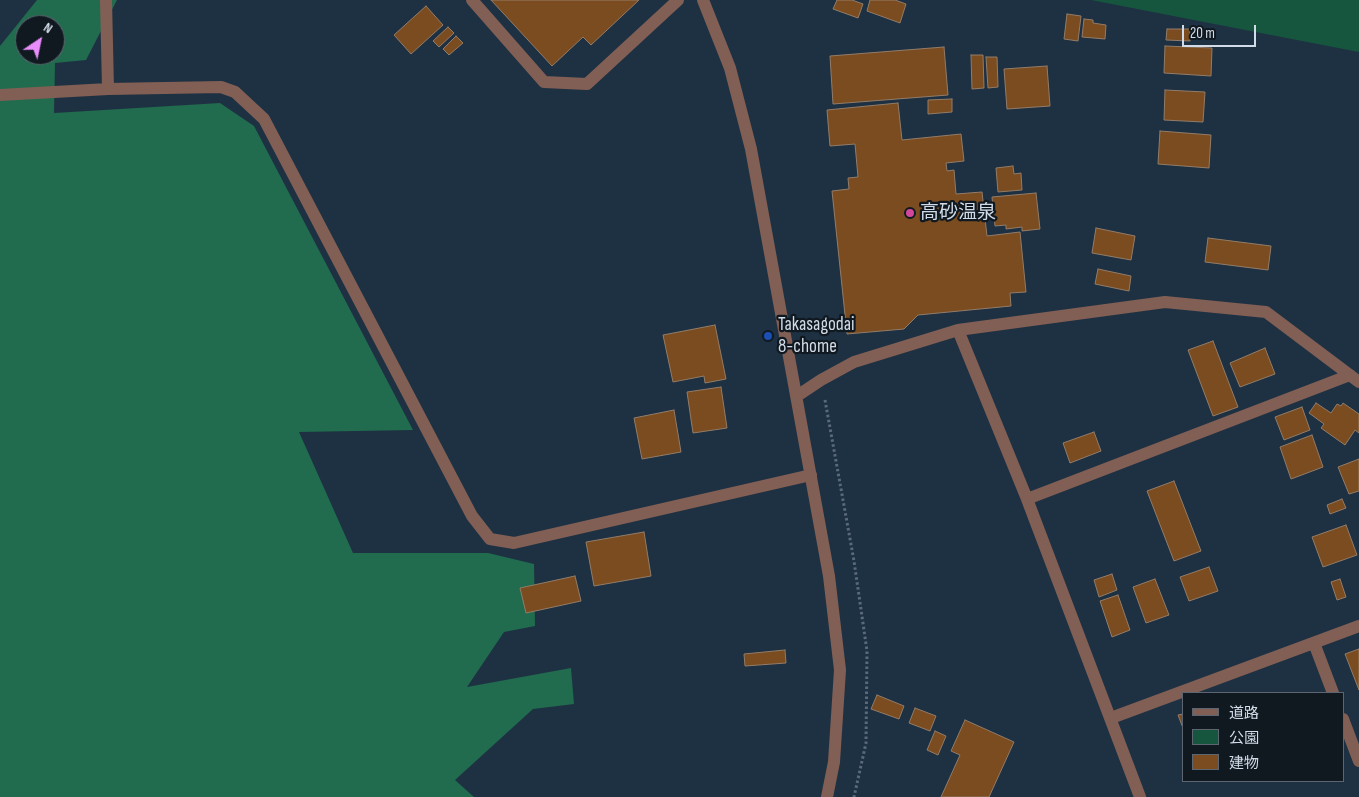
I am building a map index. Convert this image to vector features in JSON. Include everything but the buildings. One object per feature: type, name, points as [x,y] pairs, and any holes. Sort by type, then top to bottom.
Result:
[{"type":"street","points":[[106,0],[108,89]]},
{"type":"street","points":[[472,0],[544,82],[587,84],[678,0]]},
{"type":"street","points":[[703,0],[730,68],[751,149],[829,576],[840,670],[834,762],[827,797]]},
{"type":"street","points":[[0,95],[108,89],[221,87],[235,92],[264,119],[472,516],[490,539],[514,542],[812,475]]},
{"type":"street","points":[[797,396],[854,362],[958,330],[1165,302],[1266,312],[1355,379]]},
{"type":"street","points":[[958,330],[1027,499],[1112,718],[1140,797]]},
{"type":"street","points":[[1027,499],[1355,379]]},
{"type":"street","points":[[1112,718],[1359,626]]},
{"type":"street","points":[[1314,643],[1333,692]]},
{"type":"street","points":[[1344,722],[1359,762]]},
{"type":"green space","points":[[37,0],[117,0],[86,60],[65,62],[65,15],[25,15]]},
{"type":"green space","points":[[1091,0],[1359,0],[1359,52],[1297,40]]},
{"type":"green space","points":[[15,27],[15,65],[55,65],[54,113],[220,103],[254,126],[413,430],[299,432],[353,553],[488,553],[534,564],[535,626],[504,632],[467,687],[571,668],[574,704],[533,709],[455,780],[474,797],[0,797],[0,46]]},
{"type":"place","name":"高砂温泉","points":[[910,213]]},
{"type":"place","name":"Takasagodai 8-chome","points":[[768,336]]}]
